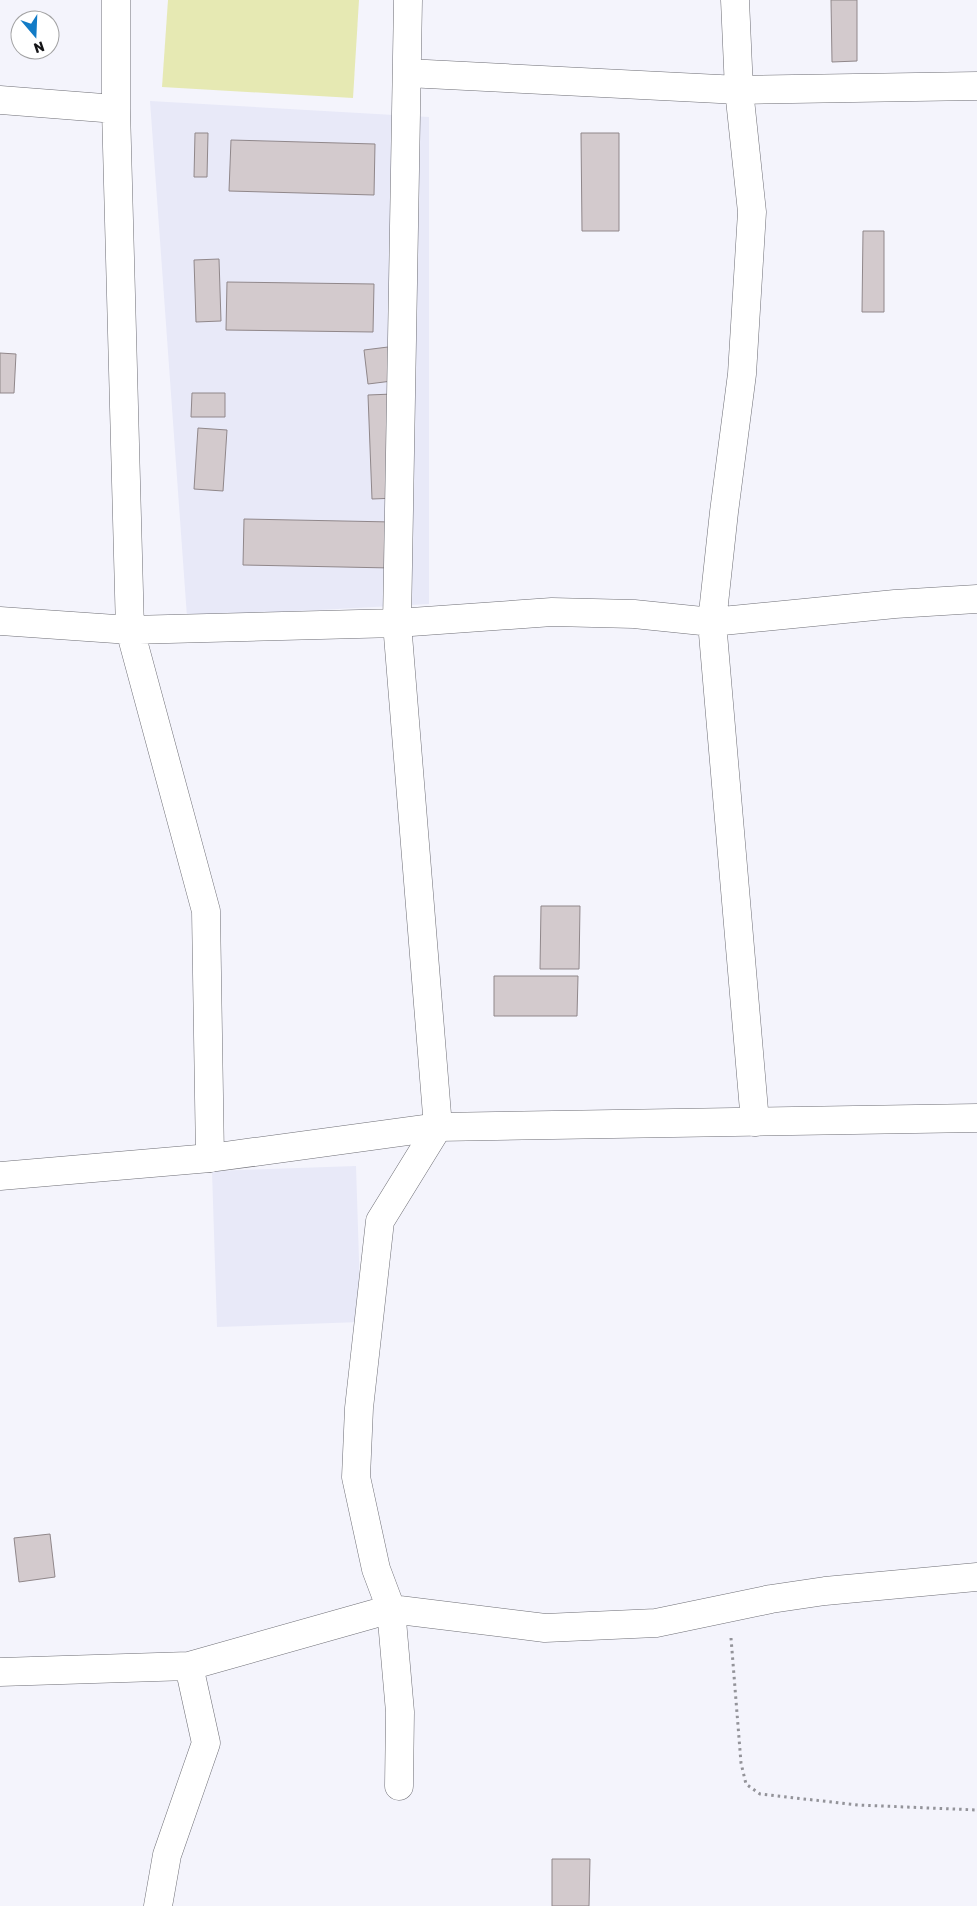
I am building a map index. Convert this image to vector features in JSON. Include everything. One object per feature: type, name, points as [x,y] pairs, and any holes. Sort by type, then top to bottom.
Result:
[{"type":"street","points":[[116,0],[116,109],[130,630],[206,911],[210,1158]]},
{"type":"street","points":[[399,1786],[400,1712],[391,1609],[376,1569],[356,1477],[359,1408],[380,1221],[438,1127],[397,623],[408,0]]},
{"type":"street","points":[[735,0],[739,90],[752,212],[742,374],[712,622],[755,1122]]},
{"type":"street","points":[[407,73],[739,90],[977,86]]},
{"type":"street","points":[[0,100],[116,109]]},
{"type":"street","points":[[0,621],[130,630],[397,623],[552,612],[634,614],[712,622],[895,604],[977,599]]},
{"type":"street","points":[[0,1176],[210,1158],[438,1127],[977,1118]]},
{"type":"street","points":[[0,1672],[189,1666],[391,1609],[545,1628],[656,1624],[771,1599],[825,1591],[977,1577]]},
{"type":"street","points":[[158,1906],[166,1855],[206,1743],[189,1666]]},
{"type":"path","points":[[728,1609],[741,1763],[746,1784],[760,1794],[858,1806],[977,1810]]},
{"type":"shaded area","points":[[150,101],[429,117],[429,604],[187,617]]},
{"type":"shaded area","points":[[356,1166],[361,1322],[217,1327],[212,1171]]},
{"type":"green space","points":[[168,0],[359,0],[353,98],[162,87]]},
{"type":"building","points":[[831,0],[857,0],[857,61],[832,62]]},
{"type":"building","points":[[195,133],[208,133],[207,177],[194,177]]},
{"type":"building","points":[[581,133],[619,133],[619,231],[582,231]]},
{"type":"building","points":[[231,140],[375,144],[374,195],[229,191]]},
{"type":"building","points":[[863,231],[884,231],[884,312],[862,312]]},
{"type":"building","points":[[219,259],[221,321],[196,322],[194,260]]},
{"type":"building","points":[[227,282],[374,284],[373,332],[226,330]]},
{"type":"building","points":[[388,347],[392,381],[368,384],[364,350]]},
{"type":"building","points":[[0,353],[16,354],[14,393],[0,393]]},
{"type":"building","points":[[192,393],[225,393],[225,417],[191,417]]},
{"type":"building","points":[[393,394],[398,498],[372,499],[368,395]]},
{"type":"building","points":[[198,428],[227,430],[223,491],[194,489]]},
{"type":"building","points":[[244,519],[392,522],[391,568],[243,565]]},
{"type":"building","points":[[541,906],[580,906],[579,969],[540,969]]},
{"type":"building","points":[[494,976],[578,976],[577,1016],[494,1016]]},
{"type":"building","points":[[50,1534],[55,1577],[19,1582],[14,1538]]},
{"type":"building","points":[[552,1859],[590,1859],[589,1906],[552,1906]]}]
